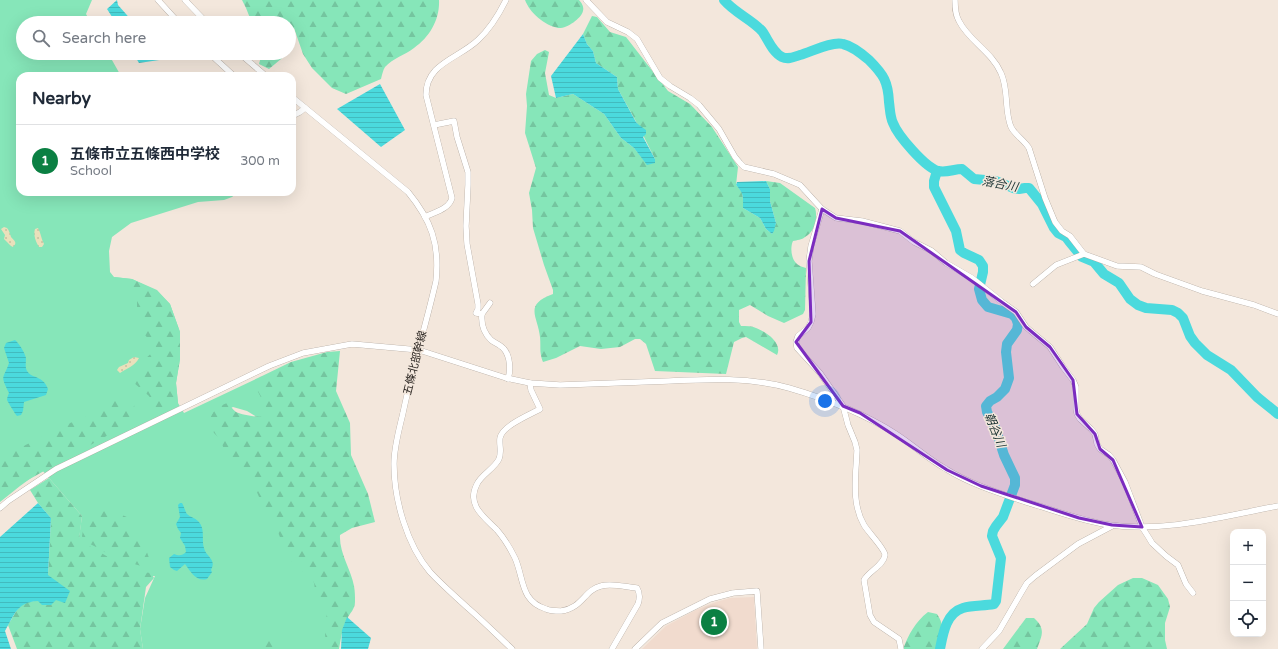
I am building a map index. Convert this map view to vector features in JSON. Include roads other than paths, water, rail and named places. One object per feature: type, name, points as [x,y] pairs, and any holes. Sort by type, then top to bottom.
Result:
[{"type":"street","points":[[158,0],[173,16]]},
{"type":"street","points":[[185,0],[200,16]]},
{"type":"street","points":[[425,217],[444,208],[451,202],[452,198],[426,95],[426,89],[430,78],[434,71],[440,66],[470,47],[483,36],[506,0]]},
{"type":"street","points":[[586,0],[607,22],[634,35],[660,78],[698,105],[718,129],[740,163],[750,169],[774,174],[800,185],[822,208],[836,218],[862,221],[900,231],[914,242],[932,251],[946,263],[1016,312],[1026,327],[1055,352],[1063,367],[1073,380],[1076,387],[1077,414],[1095,434],[1097,444],[1100,449],[1109,455],[1113,460],[1125,482],[1142,527],[1152,543],[1178,565],[1186,584],[1193,593]]},
{"type":"street","points":[[955,0],[956,13],[963,28],[1001,72],[1007,113],[1011,128],[1029,148],[1045,198],[1058,228],[1070,236],[1084,254],[1117,266],[1141,267],[1202,292],[1254,305],[1278,314]]},
{"type":"street","points":[[217,60],[230,72]]},
{"type":"street","points":[[247,60],[261,72]]},
{"type":"street","name":"五條北部幹線","points":[[296,100],[403,188],[421,208],[429,225],[435,244],[437,267],[436,281],[397,441],[394,463],[394,478],[399,510],[419,555],[430,571],[448,590],[512,649]]},
{"type":"street","points":[[296,114],[305,108]]},
{"type":"street","points":[[434,125],[454,121],[457,137],[468,172],[466,226],[467,244],[479,314],[487,335],[506,351],[510,369],[508,379]]},
{"type":"street","points":[[822,208],[810,246],[811,322],[808,328],[798,336],[796,342],[797,348],[820,373],[843,406],[848,426],[857,450],[856,505],[864,524],[872,537],[883,548],[885,553],[884,559],[881,563],[867,575],[864,580],[870,615],[874,622],[899,639],[901,649]]},
{"type":"street","points":[[1033,284],[1051,269],[1084,254]]},
{"type":"street","points":[[479,314],[490,303]]},
{"type":"street","points":[[0,508],[8,500],[62,466],[269,366],[302,353],[352,344],[419,350],[508,379],[530,383],[560,385],[717,379],[770,383],[788,387],[843,406],[879,424],[898,435],[930,459],[976,484],[1079,518],[1112,525],[1142,527],[1190,522],[1278,506]]},
{"type":"street","points":[[530,383],[531,390],[540,408],[502,432],[500,457],[477,484],[474,493],[475,502],[482,516],[497,530],[511,549],[528,598],[536,606],[547,610],[566,610],[574,607],[593,588],[608,585],[637,588],[640,598],[638,604],[612,649]]},
{"type":"street","points":[[982,649],[999,631],[1031,579],[1041,570],[1078,544],[1112,525]]},
{"type":"street","points":[[635,649],[662,623],[710,599],[722,595],[757,591],[761,649]]},
{"type":"water","points":[[117,0],[118,5],[128,16],[112,16],[107,9]]},
{"type":"water","points":[[583,34],[587,44],[593,51],[596,63],[617,77],[618,89],[636,122],[646,130],[646,134],[643,137],[655,159],[655,163],[647,165],[634,148],[621,138],[604,114],[573,94],[556,98],[551,76]]},
{"type":"water","points":[[137,60],[159,60],[139,63]]},
{"type":"water","points":[[380,84],[405,130],[381,147],[337,109]]},
{"type":"water","points":[[766,181],[770,189],[770,201],[776,223],[772,234],[766,229],[760,218],[743,208],[742,195],[736,185],[737,182]]},
{"type":"water","points":[[15,340],[26,358],[27,371],[43,381],[48,389],[46,395],[24,402],[21,415],[17,416],[7,400],[9,393],[3,380],[9,363],[4,348],[6,343]]},
{"type":"water","points":[[38,503],[51,518],[48,575],[70,591],[65,603],[56,600],[51,605],[42,605],[38,601],[21,606],[14,614],[5,631],[11,649],[0,649],[0,537]]},
{"type":"water","points":[[182,503],[187,514],[198,521],[202,527],[203,545],[213,563],[211,570],[212,572],[207,579],[203,580],[197,578],[185,564],[177,571],[170,567],[169,558],[174,554],[180,555],[186,552],[185,546],[180,538],[181,533],[176,524],[180,517],[178,505]]},
{"type":"water","points":[[347,617],[371,638],[368,649],[341,649],[342,630]]},
{"type":"waterway","name":"落合川","points":[[724,0],[728,5],[762,31],[773,49],[782,57],[791,58],[827,45],[838,43],[850,46],[860,53],[874,65],[884,79],[888,89],[891,118],[896,129],[912,150],[926,164],[938,171],[944,172],[962,169],[974,179],[996,181],[1019,189],[1029,188],[1042,204],[1054,228],[1058,233],[1066,237],[1082,257],[1094,262],[1104,274],[1119,283],[1130,299],[1138,305],[1146,308],[1172,310],[1178,313],[1183,318],[1190,336],[1195,343],[1207,355],[1231,370],[1257,397],[1278,414]]},
{"type":"waterway","name":"朝谷川","points":[[937,171],[934,187],[956,231],[960,250],[979,260],[983,266],[979,289],[982,300],[988,307],[1012,314],[1016,318],[1018,324],[1017,330],[1007,344],[1006,352],[1009,378],[1005,389],[986,406],[987,412],[995,427],[1004,455],[1015,478],[1015,485],[1003,517],[993,531],[992,536],[1001,558],[996,601],[994,604],[963,608],[953,614],[946,625],[940,649]]},
{"type":"place","name":"五條市立五條西中学校","points":[[714,622]]}]
